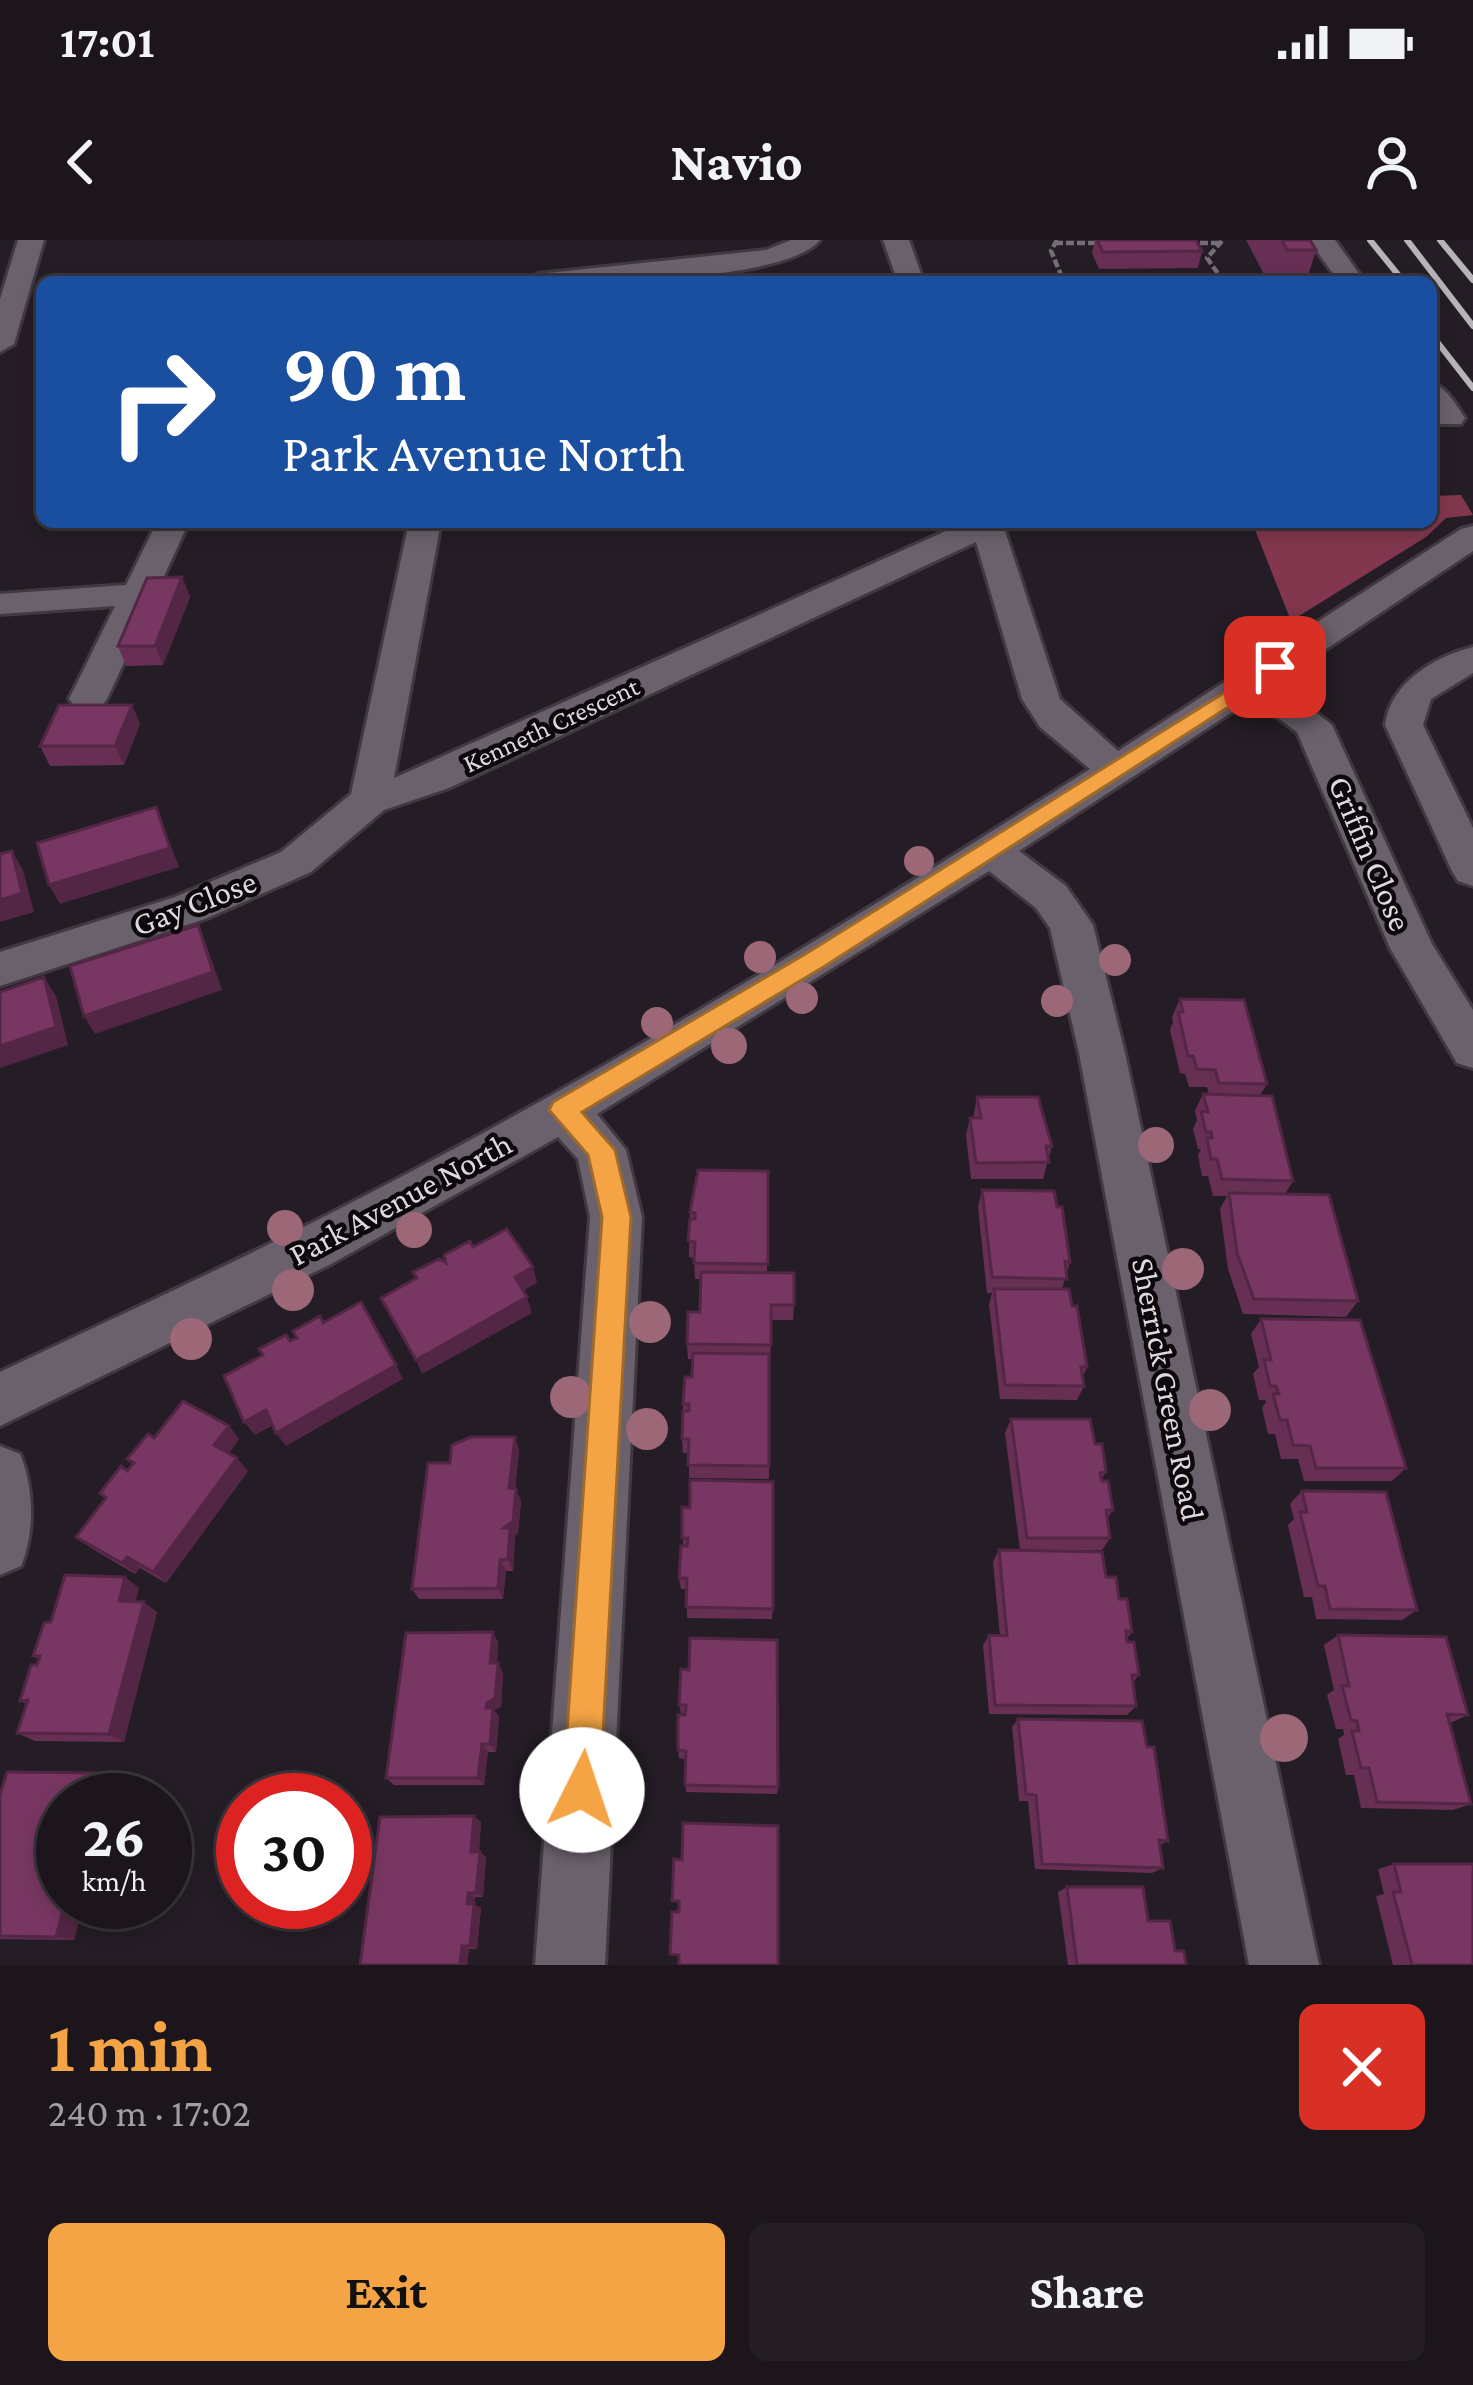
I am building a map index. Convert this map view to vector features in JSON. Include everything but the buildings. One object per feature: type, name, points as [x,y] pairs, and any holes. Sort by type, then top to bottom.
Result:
[{"type":"street","points":[[31,240],[1,341],[36,334]]},
{"type":"street","points":[[595,276],[766,258],[791,252],[806,240]]},
{"type":"street","points":[[896,240],[909,276]]},
{"type":"street","points":[[1322,240],[1348,276]]},
{"type":"street","points":[[1437,400],[1450,418]]},
{"type":"street","points":[[88,699],[170,528]]},
{"type":"street","points":[[370,800],[424,528]]},
{"type":"street","name":"Kenneth Crescent","points":[[370,800],[435,779],[977,528]]},
{"type":"street","points":[[987,528],[1041,699],[1053,718],[1115,769]]},
{"type":"street","name":"Park Avenue North","points":[[0,1400],[411,1196],[562,1110],[816,960],[1473,536]]},
{"type":"street","points":[[0,604],[140,594]]},
{"type":"street","points":[[1473,658],[1411,694],[1404,709],[1404,725],[1473,871]]},
{"type":"street","name":"Griffin Close","points":[[1241,689],[1277,700],[1313,725],[1412,948],[1473,1050]]},
{"type":"street","name":"Gay Close","points":[[0,969],[190,908],[296,862],[370,800]]},
{"type":"street","name":"Sherrick Green Road","points":[[1010,836],[1071,925],[1107,1077],[1284,1965]]},
{"type":"street","points":[[562,1110],[601,1150],[616,1217],[570,1965]]},
{"type":"street","points":[[0,1474],[0,1545]]},
{"type":"path","points":[[1062,276],[1052,251],[1056,242],[1102,243]]},
{"type":"path","points":[[1173,243],[1221,242]]},
{"type":"path","points":[[1220,276],[1208,258],[1221,242]]},
{"type":"shaded area","points":[[1461,495],[1473,515],[1446,518],[1437,527],[1437,496]]},
{"type":"shaded area","points":[[1254,528],[1435,528],[1426,537],[1291,621]]},
{"type":"railway","points":[[1370,240],[1399,276]]},
{"type":"railway","points":[[1407,240],[1435,276]]},
{"type":"railway","points":[[1440,240],[1473,280]]},
{"type":"railway","points":[[1437,279],[1473,326]]},
{"type":"railway","points":[[1437,342],[1473,388]]},
{"type":"route","points":[[582,1790],[616,1217],[601,1150],[562,1110],[816,960],[1275,667]]}]
